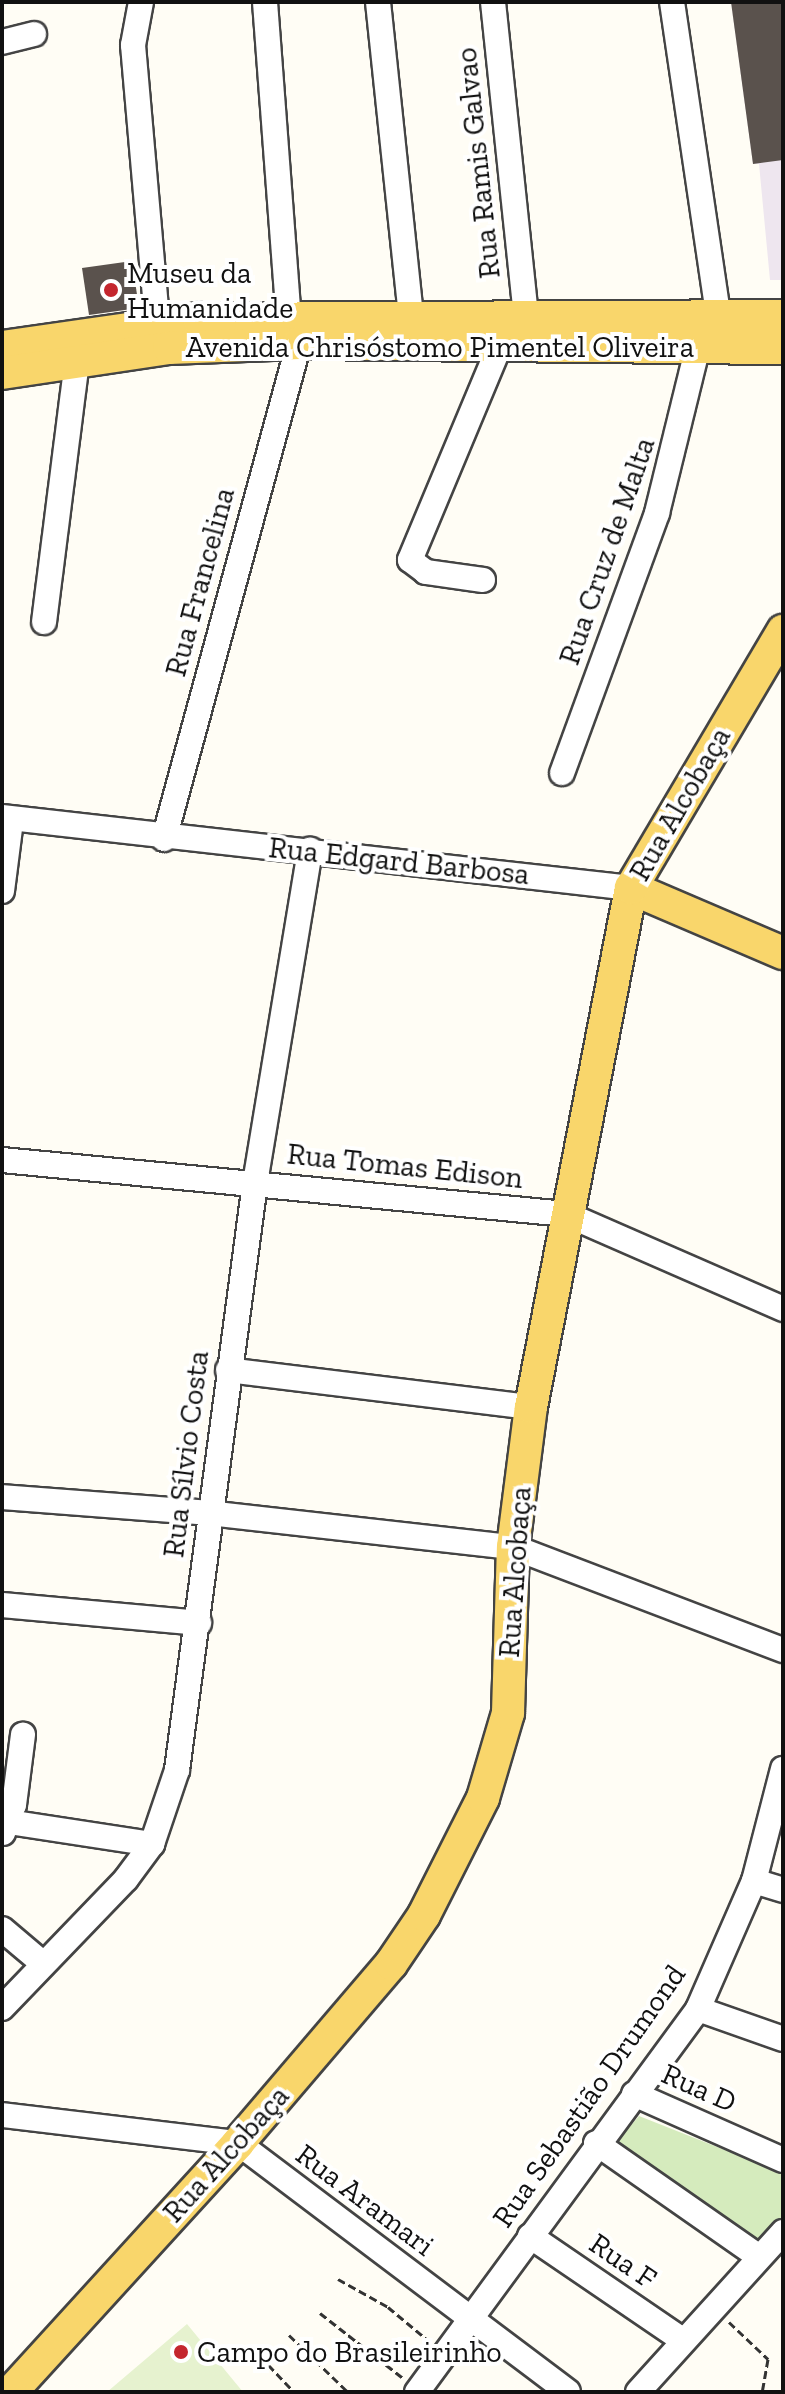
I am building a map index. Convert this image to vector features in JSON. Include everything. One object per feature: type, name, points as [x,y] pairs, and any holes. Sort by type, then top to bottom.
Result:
[{"type":"main road","name":"Avenida Chrisóstomo Pimentel Oliveira","points":[[2,373],[294,330],[411,317],[783,316]]},
{"type":"main road","name":"Avenida Chrisóstomo Pimentel Oliveira","points":[[2,347],[157,322],[500,345],[783,348]]},
{"type":"main road","name":"Rua Alcobaça","points":[[11,2392],[238,2143],[391,1964],[424,1915],[468,1831],[501,1750],[508,1713],[513,1547],[531,1407],[631,888],[783,631]]},
{"type":"main road","name":"Rua Edgard Barbosa","points":[[631,888],[783,953]]},
{"type":"street","points":[[141,2],[133,45],[157,322]]},
{"type":"street","name":"Rua Francelina","points":[[164,839],[294,330],[265,2]]},
{"type":"street","points":[[378,2],[411,317]]},
{"type":"street","name":"Rua Ramis Galvao","points":[[493,2],[526,317]]},
{"type":"street","points":[[672,2],[718,315]]},
{"type":"street","points":[[2,42],[34,34]]},
{"type":"street","points":[[483,580],[426,572],[410,560],[500,345]]},
{"type":"street","name":"Rua Cruz de Malta","points":[[562,773],[657,513],[698,346]]},
{"type":"street","points":[[44,622],[77,361]]},
{"type":"street","points":[[2,891],[7,819]]},
{"type":"street","name":"Rua Edgard Barbosa","points":[[7,819],[164,839],[310,849],[631,888]]},
{"type":"street","name":"Rua Sílvio Costa","points":[[2,2008],[41,1962],[126,1879],[152,1844],[177,1770],[199,1623],[208,1513],[255,1183],[310,849]]},
{"type":"street","name":"Rua Tomas Edison","points":[[2,1160],[566,1214],[783,1309]]},
{"type":"street","points":[[228,1370],[531,1407]]},
{"type":"street","points":[[2,1497],[208,1513],[513,1547],[783,1650]]},
{"type":"street","points":[[2,1605],[199,1623]]},
{"type":"street","points":[[23,1735],[5,1826],[152,1844]]},
{"type":"street","name":"Rua Sebastião Drumond","points":[[418,2391],[596,2143],[698,2009],[754,1881],[783,1769]]},
{"type":"street","points":[[754,1881],[783,1890]]},
{"type":"street","points":[[2,1929],[41,1962]]},
{"type":"street","points":[[698,2009],[783,2039]]},
{"type":"street","name":"Rua D","points":[[634,2094],[783,2160]]},
{"type":"street","points":[[2,2115],[238,2143]]},
{"type":"street","name":"Rua Aramari","points":[[238,2143],[568,2392]]},
{"type":"street","points":[[596,2143],[758,2256]]},
{"type":"street","points":[[638,2392],[681,2339],[783,2232]]},
{"type":"street","name":"Rua F","points":[[530,2236],[681,2339]]},
{"type":"path","points":[[338,2279],[388,2307],[444,2354]]},
{"type":"path","points":[[716,2305],[768,2359],[762,2392]]},
{"type":"path","points":[[320,2313],[418,2391]]},
{"type":"path","points":[[289,2335],[348,2392]]},
{"type":"path","points":[[260,2356],[294,2392]]},
{"type":"shaded area","points":[[731,2],[783,2],[783,280],[770,280],[759,164],[753,164]]},
{"type":"green space","points":[[639,2116],[783,2173],[783,2221],[758,2245],[621,2147],[618,2140]]},
{"type":"green space","name":"Campo do Brasileirinho","points":[[187,2324],[243,2392],[107,2392]]},
{"type":"building","points":[[731,2],[783,2],[783,160],[753,164]]},
{"type":"building","name":"Museu da Humanidade","points":[[132,261],[139,308],[89,315],[82,268]]},
{"type":"place","name":"Museu da Humanidade","points":[[111,290]]},
{"type":"place","name":"Campo do Brasileirinho","points":[[181,2352]]}]
